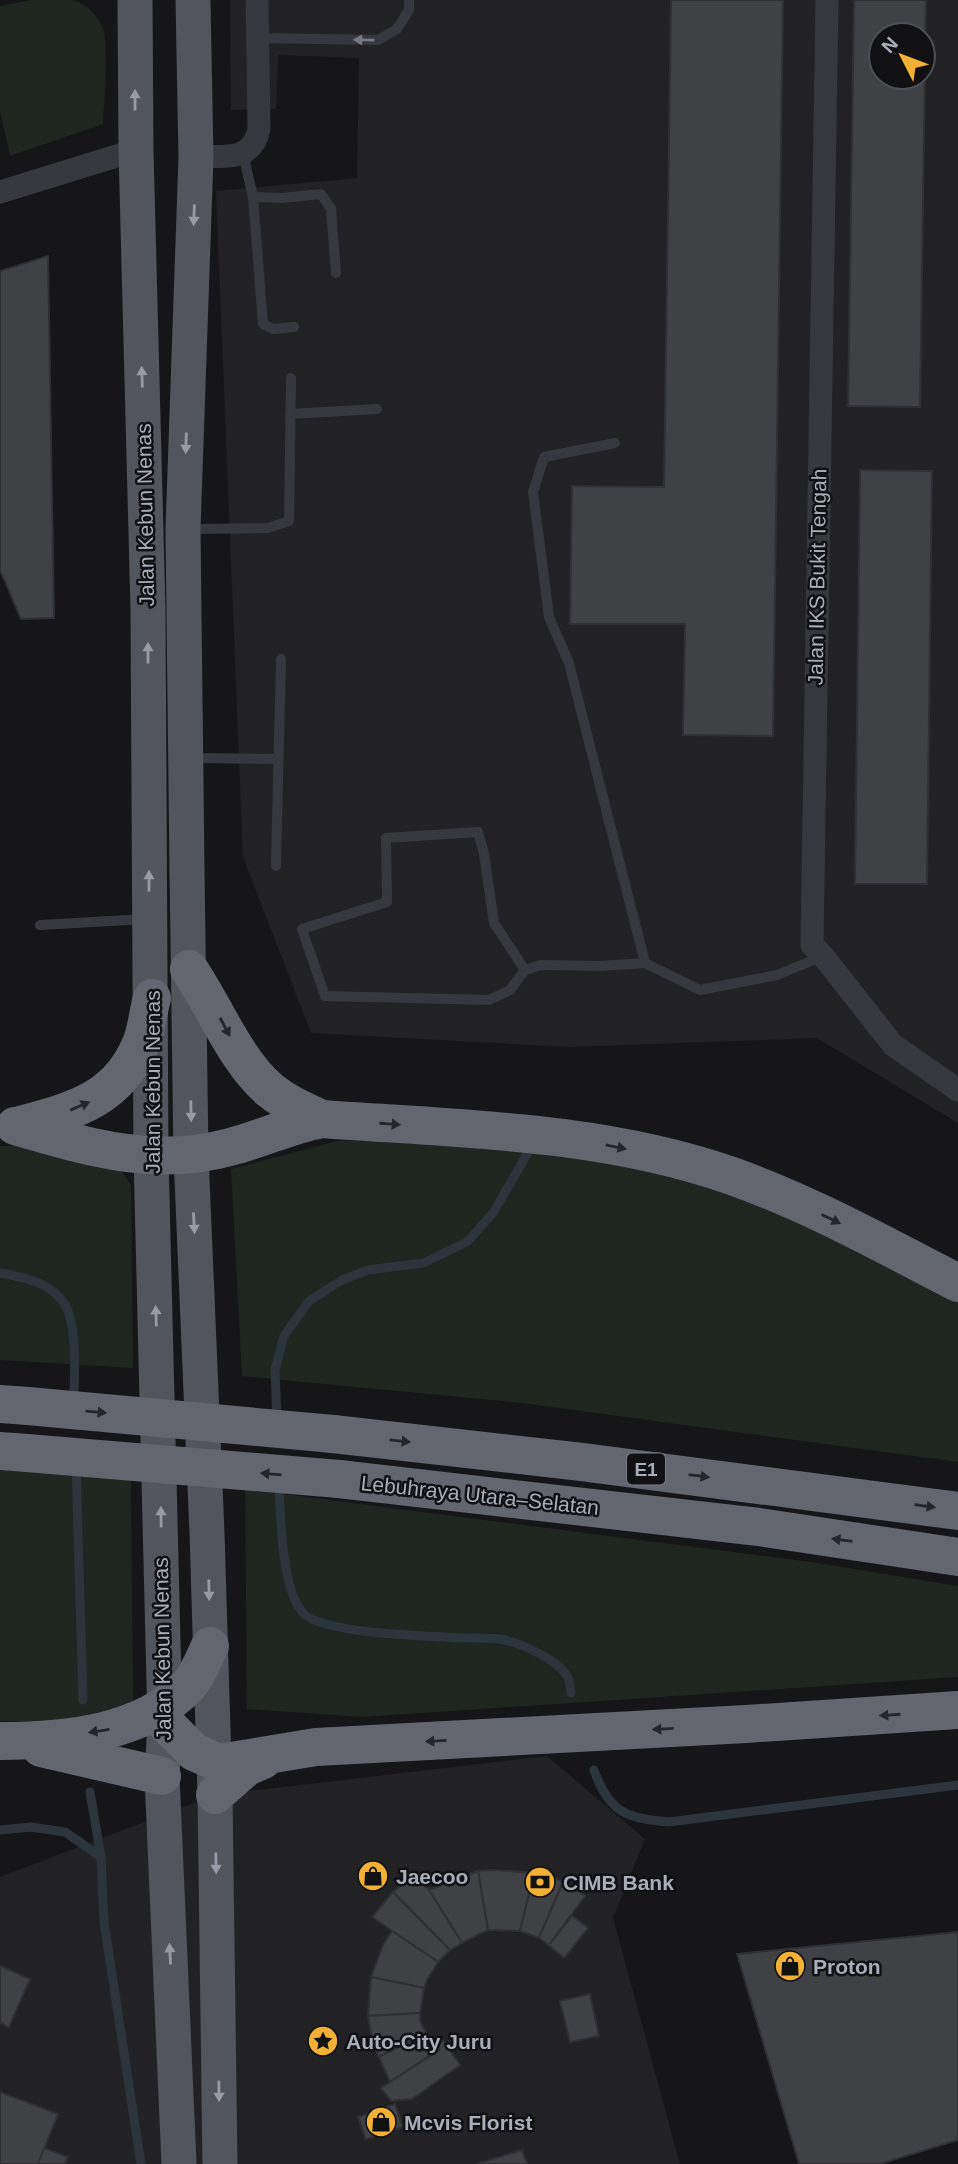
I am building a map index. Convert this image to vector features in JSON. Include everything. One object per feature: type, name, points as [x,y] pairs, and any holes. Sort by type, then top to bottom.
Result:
[{"type":"highway","points":[[189,969],[208,997],[239,1055],[253,1072],[270,1089],[295,1107],[322,1119]]},
{"type":"highway","points":[[8,1126],[83,1106],[118,1081],[129,1067],[142,1040],[152,998]]},
{"type":"highway","points":[[8,1126],[113,1153],[151,1156],[191,1155],[231,1147],[295,1124],[322,1119],[555,1136],[680,1161],[731,1175],[845,1225],[958,1283]]},
{"type":"highway","name":"Lebuhraya Utara–Selatan","points":[[14,1405],[332,1434],[582,1461],[958,1511]]},
{"type":"highway","name":"Lebuhraya Utara–Selatan","points":[[14,1452],[339,1479],[498,1496],[758,1527],[958,1557]]},
{"type":"highway","points":[[6,1741],[118,1728],[164,1715],[191,1682],[210,1646]]},
{"type":"highway","points":[[164,1715],[214,1778],[316,1747],[958,1710]]},
{"type":"highway","points":[[6,1741],[162,1776]]},
{"type":"main road","name":"Jalan Kebun Nenas","points":[[193,0],[196,157],[183,529],[191,1155],[207,1533],[220,2164]]},
{"type":"main road","name":"Jalan Kebun Nenas","points":[[131,3],[148,610],[151,1156],[159,1397],[164,1715],[162,1776],[179,2164]]},
{"type":"street","points":[[196,157],[243,154],[256,144],[259,130],[257,0]]},
{"type":"street","name":"Jalan IKS Bukit Tengah","points":[[827,0],[812,945],[893,1045],[958,1090]]},
{"type":"street","points":[[0,192],[136,150]]},
{"type":"lane","points":[[258,38],[378,40],[397,29],[409,9],[409,0]]},
{"type":"lane","points":[[243,154],[253,197],[262,324],[273,329],[294,327]]},
{"type":"lane","points":[[253,197],[282,198],[321,194],[331,209],[336,273]]},
{"type":"lane","points":[[183,529],[268,527],[289,521],[291,378]]},
{"type":"lane","points":[[290,414],[377,409]]},
{"type":"lane","points":[[615,443],[544,457],[533,492],[549,617],[569,663],[645,963]]},
{"type":"lane","points":[[276,866],[281,659]]},
{"type":"lane","points":[[187,758],[278,759]]},
{"type":"lane","points":[[525,970],[494,923],[478,832],[386,838],[387,902],[302,929],[325,996],[489,1000],[510,990],[525,970],[541,965],[600,966],[645,963],[700,990],[777,975],[823,956]]},
{"type":"lane","points":[[40,925],[149,919]]},
{"type":"shaded area","points":[[32,0],[76,1],[91,10],[98,19],[103,29],[106,49],[103,124],[10,156],[0,110],[0,6]]},
{"type":"shaded area","points":[[230,0],[958,0],[958,1123],[817,1038],[569,1047],[311,1033],[243,857],[216,191],[357,178],[359,58],[278,55],[276,109],[231,110]]},
{"type":"shaded area","points":[[437,1137],[627,1160],[751,1196],[958,1299],[958,1462],[522,1403],[242,1376],[231,1169],[337,1141]]},
{"type":"shaded area","points":[[0,1146],[36,1146],[119,1168],[131,1185],[133,1368],[0,1360]]},
{"type":"shaded area","points":[[0,1468],[131,1476],[133,1701],[81,1722],[0,1721]]},
{"type":"shaded area","points":[[245,1489],[818,1563],[958,1586],[958,1677],[362,1717],[247,1709]]},
{"type":"shaded area","name":"Auto-City Juru","points":[[547,1756],[645,1839],[613,1918],[680,2164],[0,2164],[0,1877],[215,1795]]},
{"type":"building","points":[[671,0],[783,0],[773,736],[683,735],[685,624],[570,624],[572,486],[664,487]]},
{"type":"building","points":[[854,0],[926,0],[926,21],[867,21],[867,91],[925,91],[920,407],[848,406]]},
{"type":"building","points":[[48,256],[54,618],[21,619],[0,570],[0,271]]},
{"type":"building","points":[[860,470],[932,471],[927,884],[855,884]]},
{"type":"building","points":[[478,1871],[534,1873],[520,1931],[488,1930]]},
{"type":"building","points":[[478,1871],[488,1930],[462,1943],[429,1890]]},
{"type":"building","points":[[534,1873],[548,1875],[563,1882],[539,1938],[520,1931]]},
{"type":"building","points":[[414,1874],[429,1890],[462,1943],[450,1950],[393,1892]]},
{"type":"building","points":[[563,1882],[575,1887],[585,1896],[549,1945],[539,1938]]},
{"type":"building","points":[[393,1892],[450,1950],[438,1962],[372,1917]]},
{"type":"building","points":[[572,1916],[588,1928],[564,1958],[549,1945]]},
{"type":"building","points":[[392,1931],[438,1962],[424,1988],[371,1977],[383,1945]]},
{"type":"building","points":[[958,1932],[958,2140],[880,2164],[799,2164],[737,1954]]},
{"type":"building","points":[[0,1966],[30,1979],[9,2027],[0,2023]]},
{"type":"building","points":[[371,1977],[424,1988],[420,2013],[368,2016]]},
{"type":"building","points":[[590,1994],[599,2036],[570,2042],[560,2001]]},
{"type":"building","points":[[420,2013],[420,2021],[426,2033],[379,2057],[373,2043],[368,2016]]},
{"type":"building","points":[[426,2033],[439,2050],[390,2082],[379,2057]]},
{"type":"building","points":[[443,2040],[460,2065],[412,2099],[391,2101],[381,2088],[439,2050],[435,2045]]},
{"type":"building","points":[[0,2092],[58,2114],[38,2164],[0,2164]]},
{"type":"building","name":"Mcvis Florist","points":[[395,2104],[403,2127],[366,2139],[358,2117]]},
{"type":"building","points":[[44,2148],[68,2157],[65,2164],[38,2164]]},
{"type":"building","points":[[522,2150],[527,2164],[477,2164]]},
{"type":"waterway","points":[[277,1421],[275,1370],[284,1336],[309,1301],[342,1280],[368,1270],[423,1263],[467,1242],[493,1213],[527,1154]]},
{"type":"waterway","points":[[0,1273],[41,1284],[55,1293],[67,1308],[73,1334],[74,1402]]},
{"type":"waterway","points":[[76,1465],[83,1700]]},
{"type":"waterway","points":[[279,1484],[287,1572],[297,1604],[304,1614],[318,1622],[367,1631],[508,1641],[537,1652],[555,1663],[568,1678],[571,1693]]},
{"type":"waterway","points":[[594,1770],[606,1796],[621,1811],[641,1818],[669,1822],[958,1785]]},
{"type":"waterway","points":[[90,1792],[101,1857]]},
{"type":"waterway","points":[[0,1830],[31,1827],[65,1832],[101,1857],[104,1922],[141,2164]]},
{"type":"place","name":"Jaecoo","points":[[373,1876]]},
{"type":"place","name":"CIMB Bank","points":[[540,1882]]},
{"type":"place","name":"Proton","points":[[790,1966]]},
{"type":"place","name":"Auto-City Juru","points":[[323,2041]]},
{"type":"place","name":"Mcvis Florist","points":[[381,2122]]}]
